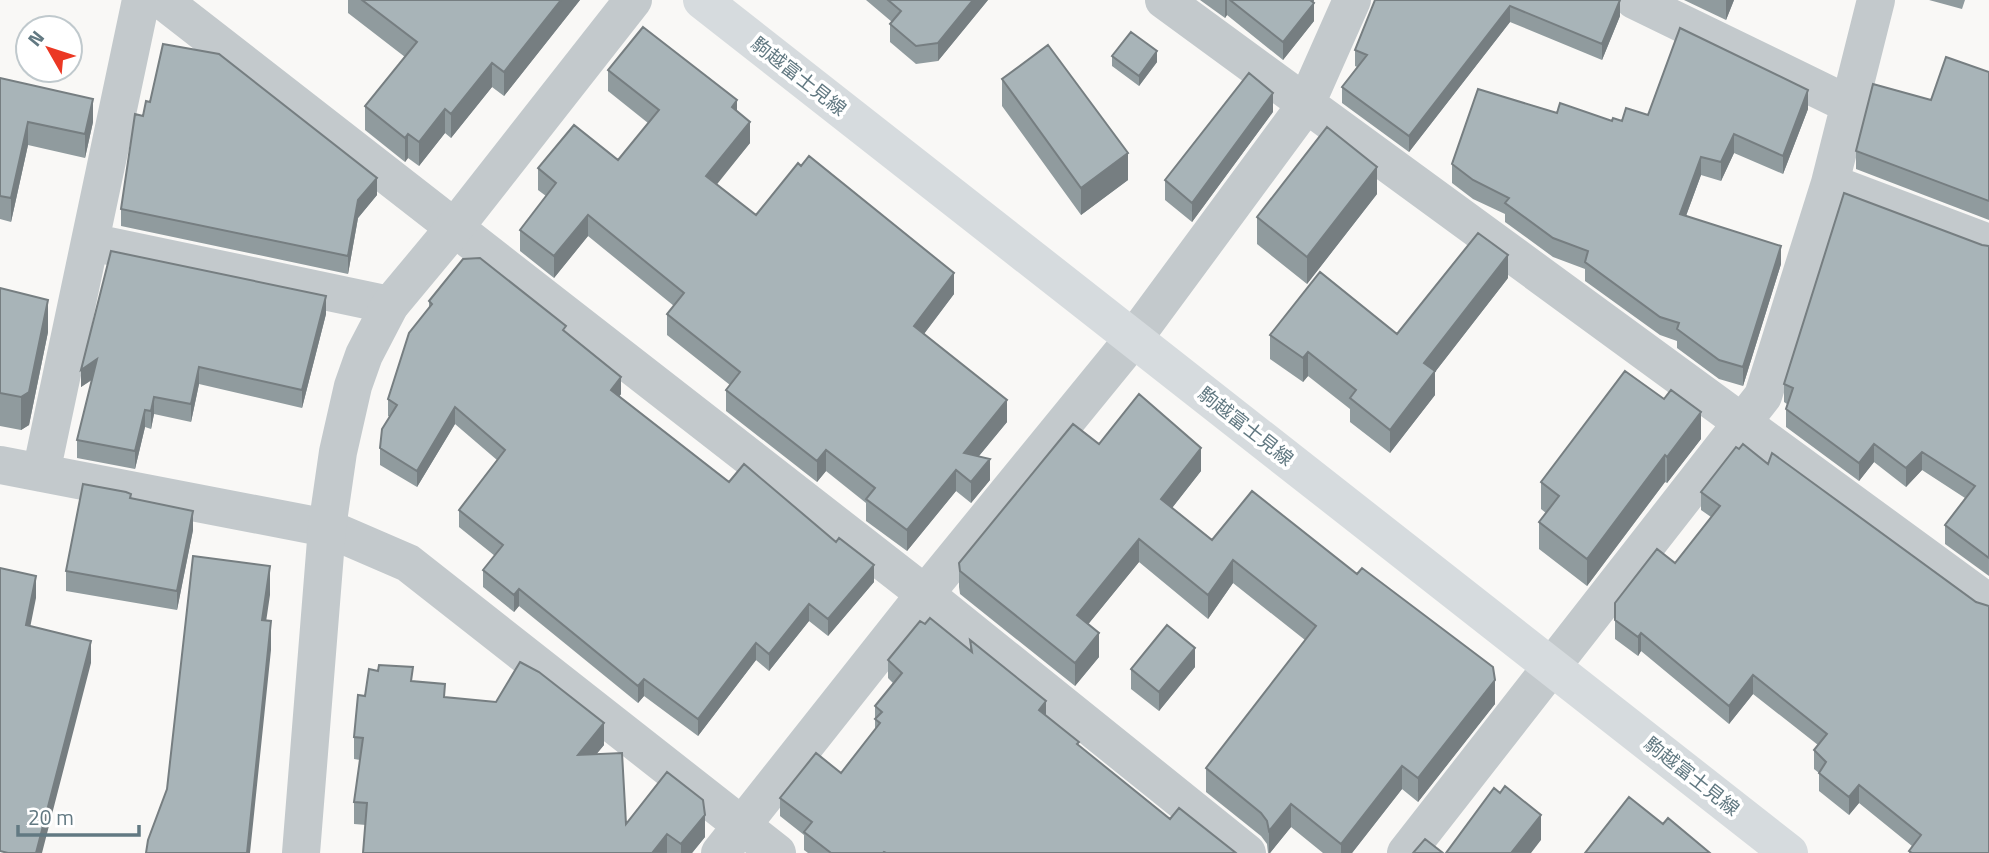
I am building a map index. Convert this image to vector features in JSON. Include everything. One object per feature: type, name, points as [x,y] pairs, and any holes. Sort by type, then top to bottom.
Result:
[{"type":"main road","name":"駒越富士見線","points":[[702,0],[1789,853]]},
{"type":"street","points":[[41,473],[141,0]]},
{"type":"street","points":[[162,0],[925,594],[1247,853]]},
{"type":"street","points":[[300,853],[327,528],[338,452],[353,386],[364,355],[390,306],[456,227],[633,0]]},
{"type":"street","points":[[1164,0],[1305,106],[1989,603]]},
{"type":"street","points":[[731,839],[925,594],[1134,338],[1305,106],[1352,0]]},
{"type":"street","points":[[1634,0],[1848,104]]},
{"type":"street","points":[[1406,853],[1554,667],[1763,396],[1829,183],[1876,0]]},
{"type":"street","points":[[1829,183],[1989,243]]},
{"type":"street","points":[[90,242],[390,306]]},
{"type":"street","points":[[0,465],[327,528],[408,563],[731,839],[777,853]]},
{"type":"building","points":[[362,0],[561,0],[504,72],[492,63],[451,114],[445,109],[419,142],[408,134],[405,138],[365,106],[417,42]]},
{"type":"building","points":[[888,0],[973,0],[938,43],[916,46],[890,24],[901,11]]},
{"type":"building","points":[[1230,0],[1310,0],[1314,3],[1283,42]]},
{"type":"building","points":[[1375,0],[1620,0],[1602,44],[1510,6],[1409,136],[1342,87],[1367,55],[1355,50]]},
{"type":"building","points":[[643,27],[737,100],[732,107],[750,122],[706,176],[756,215],[798,163],[801,166],[809,156],[954,273],[914,326],[1007,400],[964,453],[990,459],[971,482],[956,470],[907,530],[866,499],[875,488],[826,450],[817,461],[726,390],[740,372],[667,314],[684,293],[588,215],[554,256],[520,230],[556,183],[538,168],[574,125],[618,160],[659,110],[608,70]]},
{"type":"building","points":[[1680,28],[1808,90],[1783,156],[1734,134],[1721,162],[1701,157],[1680,214],[1781,246],[1743,367],[1719,360],[1677,329],[1679,323],[1660,317],[1585,262],[1588,251],[1553,238],[1505,203],[1509,198],[1473,180],[1452,164],[1478,89],[1557,113],[1560,103],[1612,121],[1613,118],[1622,121],[1626,108],[1648,115]]},
{"type":"building","points":[[1131,32],[1157,51],[1139,76],[1112,56]]},
{"type":"building","points":[[163,44],[219,54],[377,178],[358,200],[348,256],[121,209],[135,114],[143,116],[146,101],[150,102]]},
{"type":"building","points":[[1048,45],[1128,153],[1081,188],[1002,79]]},
{"type":"building","points":[[1946,57],[1989,72],[1989,201],[1856,151],[1873,84],[1931,100]]},
{"type":"building","points":[[1249,73],[1273,93],[1192,203],[1165,180]]},
{"type":"building","points":[[0,78],[14,81],[14,84],[27,84],[93,99],[85,134],[28,122],[11,198],[0,196]]},
{"type":"building","points":[[1327,127],[1377,167],[1307,257],[1257,217]]},
{"type":"building","points":[[1844,193],[1989,246],[1989,558],[1945,525],[1975,486],[1922,452],[1906,468],[1874,444],[1859,463],[1786,409],[1793,388],[1784,384]]},
{"type":"building","points":[[1478,233],[1508,255],[1424,363],[1435,371],[1390,430],[1350,398],[1356,390],[1308,352],[1303,358],[1270,335],[1320,272],[1397,334]]},
{"type":"building","points":[[111,251],[326,296],[302,390],[199,367],[191,404],[154,397],[151,411],[145,410],[135,451],[77,440],[97,359],[81,370]]},
{"type":"building","points":[[480,258],[566,326],[563,330],[621,377],[611,390],[729,482],[744,464],[836,542],[839,538],[874,565],[828,619],[809,604],[769,654],[756,643],[698,719],[644,679],[638,686],[519,589],[514,595],[483,570],[503,545],[459,510],[505,450],[455,407],[417,471],[380,448],[382,429],[397,405],[388,399],[409,333],[432,304],[429,301],[463,259]]},
{"type":"building","points":[[0,288],[48,300],[29,392],[21,397],[0,393]]},
{"type":"building","points":[[1625,371],[1664,399],[1671,390],[1701,412],[1587,559],[1539,522],[1559,496],[1541,482]]},
{"type":"building","points":[[1139,394],[1201,448],[1161,499],[1212,540],[1252,491],[1357,574],[1362,568],[1493,667],[1495,680],[1418,778],[1402,766],[1341,844],[1291,804],[1269,831],[1267,821],[1261,813],[1206,768],[1316,626],[1233,560],[1208,595],[1139,539],[1077,615],[1099,633],[1075,663],[960,571],[959,563],[1073,424],[1099,444]]},
{"type":"building","points":[[1743,444],[1768,464],[1772,453],[1976,602],[1989,606],[1989,853],[1912,853],[1909,851],[1921,835],[1859,785],[1849,797],[1819,773],[1826,762],[1814,750],[1827,734],[1753,675],[1729,706],[1641,633],[1638,637],[1615,620],[1615,603],[1657,549],[1675,563],[1720,506],[1701,492],[1736,447],[1739,449]]},
{"type":"building","points":[[83,484],[126,492],[131,494],[130,498],[193,511],[177,591],[66,571]]},
{"type":"building","points":[[193,556],[270,566],[262,620],[271,621],[247,853],[146,853],[148,840],[167,789]]},
{"type":"building","points":[[0,568],[36,576],[26,625],[91,641],[36,853],[0,851]]},
{"type":"building","points":[[930,618],[972,652],[970,640],[1046,701],[1039,710],[1170,819],[1179,808],[1236,853],[831,853],[804,832],[812,822],[780,798],[816,753],[841,773],[880,723],[875,719],[882,712],[875,706],[902,673],[888,660],[920,621],[925,624]]},
{"type":"building","points":[[1167,625],[1195,648],[1159,692],[1131,669]]},
{"type":"building","points":[[520,662],[539,672],[604,723],[578,755],[622,753],[626,824],[667,772],[703,800],[705,815],[681,844],[667,834],[652,853],[363,853],[367,803],[354,802],[363,738],[354,737],[358,695],[365,696],[369,669],[378,671],[379,665],[413,667],[411,681],[445,684],[444,697],[496,702]]},
{"type":"building","points":[[1505,786],[1541,815],[1511,853],[1446,853],[1494,788],[1500,793]]},
{"type":"building","points":[[1629,797],[1663,824],[1668,818],[1710,853],[1585,853]]},
{"type":"building","points":[[1425,839],[1443,853],[1413,853]]}]
